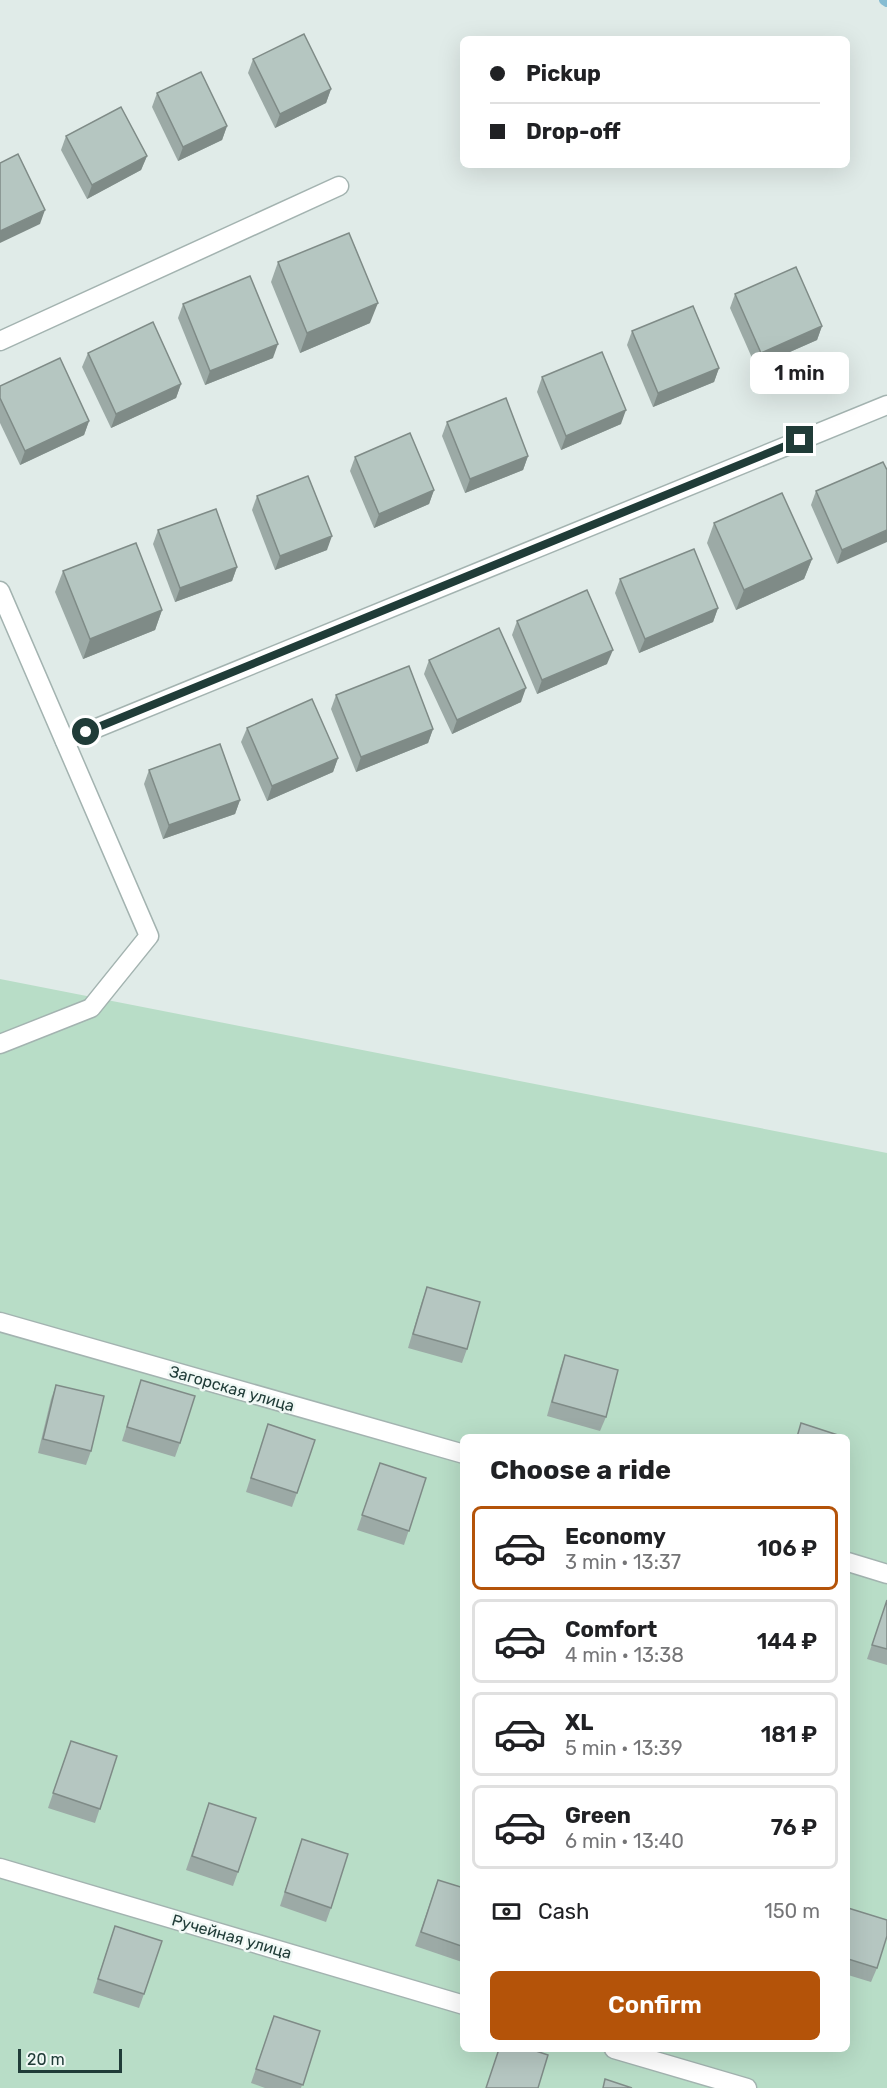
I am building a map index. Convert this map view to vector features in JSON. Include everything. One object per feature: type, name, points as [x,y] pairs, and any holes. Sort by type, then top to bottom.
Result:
[{"type":"street","points":[[0,340],[339,186]]},
{"type":"street","points":[[64,741],[887,405]]},
{"type":"street","points":[[0,591],[149,936],[92,1008],[0,1044]]},
{"type":"street","name":"Загорская улица","points":[[0,1322],[460,1453]]},
{"type":"street","points":[[850,1563],[887,1574]]},
{"type":"street","name":"Ручейная улица","points":[[0,1868],[460,2004]]},
{"type":"street","points":[[624,2052],[747,2088]]},
{"type":"green space","points":[[0,979],[887,1153],[887,2088],[0,2088]]},
{"type":"building","points":[[304,34],[331,89],[280,114],[253,59]]},
{"type":"building","points":[[201,72],[227,126],[183,147],[157,93]]},
{"type":"building","points":[[121,107],[147,156],[92,185],[66,136]]},
{"type":"building","points":[[18,154],[45,210],[0,231],[0,163]]},
{"type":"building","points":[[349,233],[378,303],[307,333],[278,262]]},
{"type":"building","points":[[796,267],[822,326],[761,353],[735,294]]},
{"type":"building","points":[[250,276],[278,344],[210,371],[183,304]]},
{"type":"building","points":[[693,306],[719,368],[658,393],[632,331]]},
{"type":"building","points":[[153,322],[181,384],[116,414],[88,353]]},
{"type":"building","points":[[602,352],[626,410],[566,436],[542,377]]},
{"type":"building","points":[[60,358],[89,421],[25,451],[0,398],[0,386]]},
{"type":"building","points":[[506,398],[528,456],[470,479],[447,422]]},
{"type":"building","points":[[410,433],[434,490],[379,514],[355,457]]},
{"type":"building","points":[[883,462],[887,470],[887,530],[842,550],[816,491]]},
{"type":"building","points":[[308,476],[332,536],[280,556],[257,496]]},
{"type":"building","points":[[782,493],[812,559],[744,590],[714,523]]},
{"type":"building","points":[[216,509],[237,567],[180,588],[158,530]]},
{"type":"building","points":[[136,543],[162,610],[90,639],[63,571]]},
{"type":"building","points":[[694,549],[718,608],[645,639],[620,579]]},
{"type":"building","points":[[587,590],[613,650],[542,680],[517,621]]},
{"type":"building","points":[[499,628],[526,688],[457,720],[429,660]]},
{"type":"building","points":[[409,666],[433,729],[361,757],[336,695]]},
{"type":"building","points":[[312,699],[338,758],[272,786],[247,728]]},
{"type":"building","points":[[220,744],[240,800],[169,825],[149,770]]},
{"type":"building","points":[[427,1287],[480,1302],[467,1349],[413,1334]]},
{"type":"building","points":[[565,1355],[618,1370],[606,1417],[552,1402]]},
{"type":"building","points":[[141,1380],[195,1396],[180,1443],[127,1427]]},
{"type":"building","points":[[56,1385],[104,1396],[91,1451],[43,1439]]},
{"type":"building","points":[[801,1423],[835,1434],[798,1434]]},
{"type":"building","points":[[268,1424],[315,1440],[297,1493],[251,1478]]},
{"type":"building","points":[[380,1463],[426,1478],[409,1531],[362,1515]]},
{"type":"building","points":[[887,1600],[887,1649],[872,1645]]},
{"type":"building","points":[[71,1741],[117,1756],[100,1809],[53,1793]]},
{"type":"building","points":[[209,1803],[256,1818],[238,1872],[192,1856]]},
{"type":"building","points":[[302,1839],[348,1854],[331,1908],[285,1892]]},
{"type":"building","points":[[438,1880],[460,1887],[460,1946],[421,1932]]},
{"type":"building","points":[[850,1909],[887,1920],[887,1936],[877,1968],[850,1960]]},
{"type":"building","points":[[115,1926],[162,1941],[144,1994],[98,1979]]},
{"type":"building","points":[[274,2016],[320,2031],[303,2085],[256,2069]]},
{"type":"building","points":[[498,2052],[539,2052],[548,2055],[538,2088],[486,2088]]},
{"type":"building","points":[[605,2079],[632,2088],[603,2088]]},
{"type":"route","points":[[86,732],[800,440]]}]
